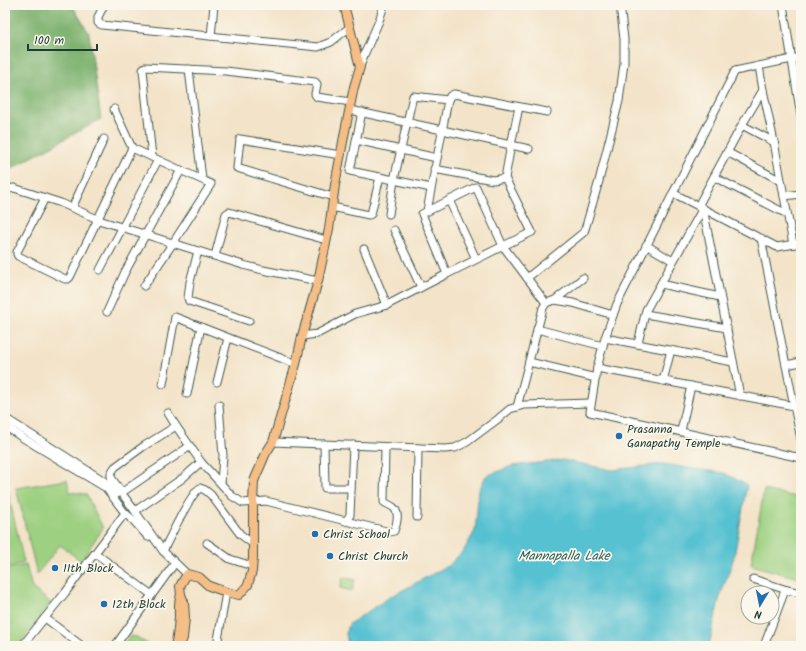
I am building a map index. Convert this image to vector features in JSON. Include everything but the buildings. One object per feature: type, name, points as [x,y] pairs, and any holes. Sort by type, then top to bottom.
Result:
[{"type":"main road","points":[[180,646],[183,638],[185,618],[184,602],[181,595],[180,586],[187,574],[199,577],[209,586],[226,592],[239,594],[248,585],[252,566],[254,481],[266,453],[273,442],[318,281],[341,155],[360,67],[344,5]]},
{"type":"main road","points":[[174,646],[177,637],[179,616],[178,602],[181,595]]},
{"type":"street","points":[[104,5],[98,17],[98,23],[102,25],[318,47],[331,42],[350,27]]},
{"type":"street","points":[[211,36],[214,5]]},
{"type":"street","points":[[360,67],[380,21],[384,5]]},
{"type":"street","points":[[527,278],[584,232],[619,101],[624,63],[624,39],[620,5]]},
{"type":"street","points":[[782,5],[801,116]]},
{"type":"street","points":[[801,57],[735,71],[617,304],[605,338],[590,412],[801,458]]},
{"type":"street","points":[[759,66],[793,244]]},
{"type":"street","points":[[100,270],[123,227],[155,158],[143,70],[145,67],[226,71],[315,82],[317,84],[315,94],[317,97],[351,106],[362,112],[529,149]]},
{"type":"street","points":[[189,69],[202,180]]},
{"type":"street","points":[[638,344],[646,310],[673,261],[727,152],[763,90]]},
{"type":"street","points":[[427,211],[436,158],[450,96],[454,94],[546,112]]},
{"type":"street","points":[[389,214],[394,180],[413,96],[448,100]]},
{"type":"street","points":[[302,336],[317,334],[355,314],[387,305],[532,232],[505,178],[510,145],[519,107]]},
{"type":"street","points":[[114,109],[132,148],[211,184],[144,286]]},
{"type":"street","points":[[362,112],[350,171],[431,188]]},
{"type":"street","points":[[742,125],[774,142]]},
{"type":"street","points":[[72,208],[104,139]]},
{"type":"street","points":[[333,197],[237,168],[240,139],[341,155]]},
{"type":"street","points":[[356,140],[436,158]]},
{"type":"street","points":[[45,198],[17,254],[18,256],[65,279],[68,279],[132,148]]},
{"type":"street","points":[[727,152],[781,181]]},
{"type":"street","points":[[434,169],[493,180],[505,178]]},
{"type":"street","points":[[107,312],[125,272],[181,170]]},
{"type":"street","points":[[332,207],[369,215],[371,214],[380,177]]},
{"type":"street","points":[[714,177],[788,214]]},
{"type":"street","points":[[447,274],[422,214],[476,187],[504,246],[546,303]]},
{"type":"street","points":[[5,191],[14,188],[61,203],[98,219],[243,265],[318,281]]},
{"type":"street","points":[[673,193],[777,247],[801,243]]},
{"type":"street","points":[[784,196],[801,194]]},
{"type":"street","points":[[449,200],[476,259]]},
{"type":"street","points":[[700,207],[727,328],[740,396]]},
{"type":"street","points":[[215,256],[226,214],[229,212],[326,240]]},
{"type":"street","points":[[394,230],[421,287]]},
{"type":"street","points":[[761,238],[801,439]]},
{"type":"street","points":[[646,245],[673,261]]},
{"type":"street","points":[[364,249],[387,305]]},
{"type":"street","points":[[198,251],[190,282],[189,301],[249,321]]},
{"type":"street","points":[[517,407],[543,308],[546,303],[555,300],[583,278]]},
{"type":"street","points":[[661,284],[720,297]]},
{"type":"street","points":[[555,300],[573,303],[613,315]]},
{"type":"street","points":[[645,314],[727,328]]},
{"type":"street","points":[[163,384],[175,317],[296,364]]},
{"type":"street","points":[[187,394],[201,327]]},
{"type":"street","points":[[537,329],[603,346]]},
{"type":"street","points":[[217,382],[228,338]]},
{"type":"street","points":[[605,338],[733,362]]},
{"type":"street","points":[[663,381],[671,350]]},
{"type":"street","points":[[529,362],[596,378]]},
{"type":"street","points":[[786,365],[801,362]]},
{"type":"street","points":[[598,368],[794,406]]},
{"type":"street","points":[[681,431],[691,386]]},
{"type":"street","points":[[273,442],[445,449],[455,448],[467,442],[510,409],[524,405],[591,403]]},
{"type":"street","points":[[219,405],[223,456],[221,483]]},
{"type":"street","points":[[168,413],[201,462],[232,496],[243,503],[266,502],[390,532],[394,531],[397,523],[396,512],[393,507],[384,502],[385,446]]},
{"type":"street","points":[[5,418],[109,484],[128,508],[133,520]]},
{"type":"street","points":[[5,426],[106,488],[124,513],[133,520],[174,565],[187,574]]},
{"type":"street","points":[[174,565],[121,493],[111,477],[111,473],[115,468],[144,446],[176,426]]},
{"type":"street","points":[[324,444],[325,488],[351,488]]},
{"type":"street","points":[[346,521],[350,515],[353,445]]},
{"type":"street","points":[[121,493],[190,446]]},
{"type":"street","points":[[416,517],[418,448]]},
{"type":"street","points":[[135,511],[182,478],[201,462]]},
{"type":"street","points":[[163,551],[192,496],[196,490],[200,488],[211,495],[240,534],[253,544]]},
{"type":"street","points":[[22,646],[65,593],[124,513]]},
{"type":"street","points":[[207,543],[230,559],[252,566]]},
{"type":"street","points":[[95,553],[152,595]]},
{"type":"street","points":[[115,646],[174,565]]},
{"type":"street","points":[[753,579],[801,593]]},
{"type":"street","points":[[764,646],[787,590]]},
{"type":"street","points":[[217,646],[226,592]]},
{"type":"street","points":[[45,618],[82,646]]},
{"type":"green space","points":[[5,5],[72,5],[89,33],[101,119],[5,172]]},
{"type":"green space","points":[[67,480],[70,492],[86,494],[103,528],[81,561],[60,545],[37,574],[16,488]]},
{"type":"green space","points":[[5,483],[24,563],[5,567]]},
{"type":"green space","points":[[764,490],[801,498],[801,579],[751,565]]},
{"type":"green space","points":[[26,565],[32,588],[51,603],[18,646],[5,645],[5,569]]},
{"type":"green space","points":[[343,577],[355,580],[352,591],[340,588]]},
{"type":"green space","points":[[130,636],[137,637],[150,646],[122,646]]},
{"type":"water","name":"Mannapalla Lake","points":[[563,460],[612,470],[662,464],[724,473],[747,485],[734,557],[719,600],[709,646],[348,646],[346,633],[349,624],[390,597],[449,565],[464,550],[475,531],[479,490],[486,476],[512,466]]},
{"type":"place","name":"Prasanna Ganapathy Temple","points":[[619,436]]},
{"type":"place","name":"Christ School","points":[[315,534]]},
{"type":"place","name":"Christ Church","points":[[330,556]]},
{"type":"place","name":"11th Block","points":[[55,568]]},
{"type":"place","name":"12th Block","points":[[104,604]]}]
